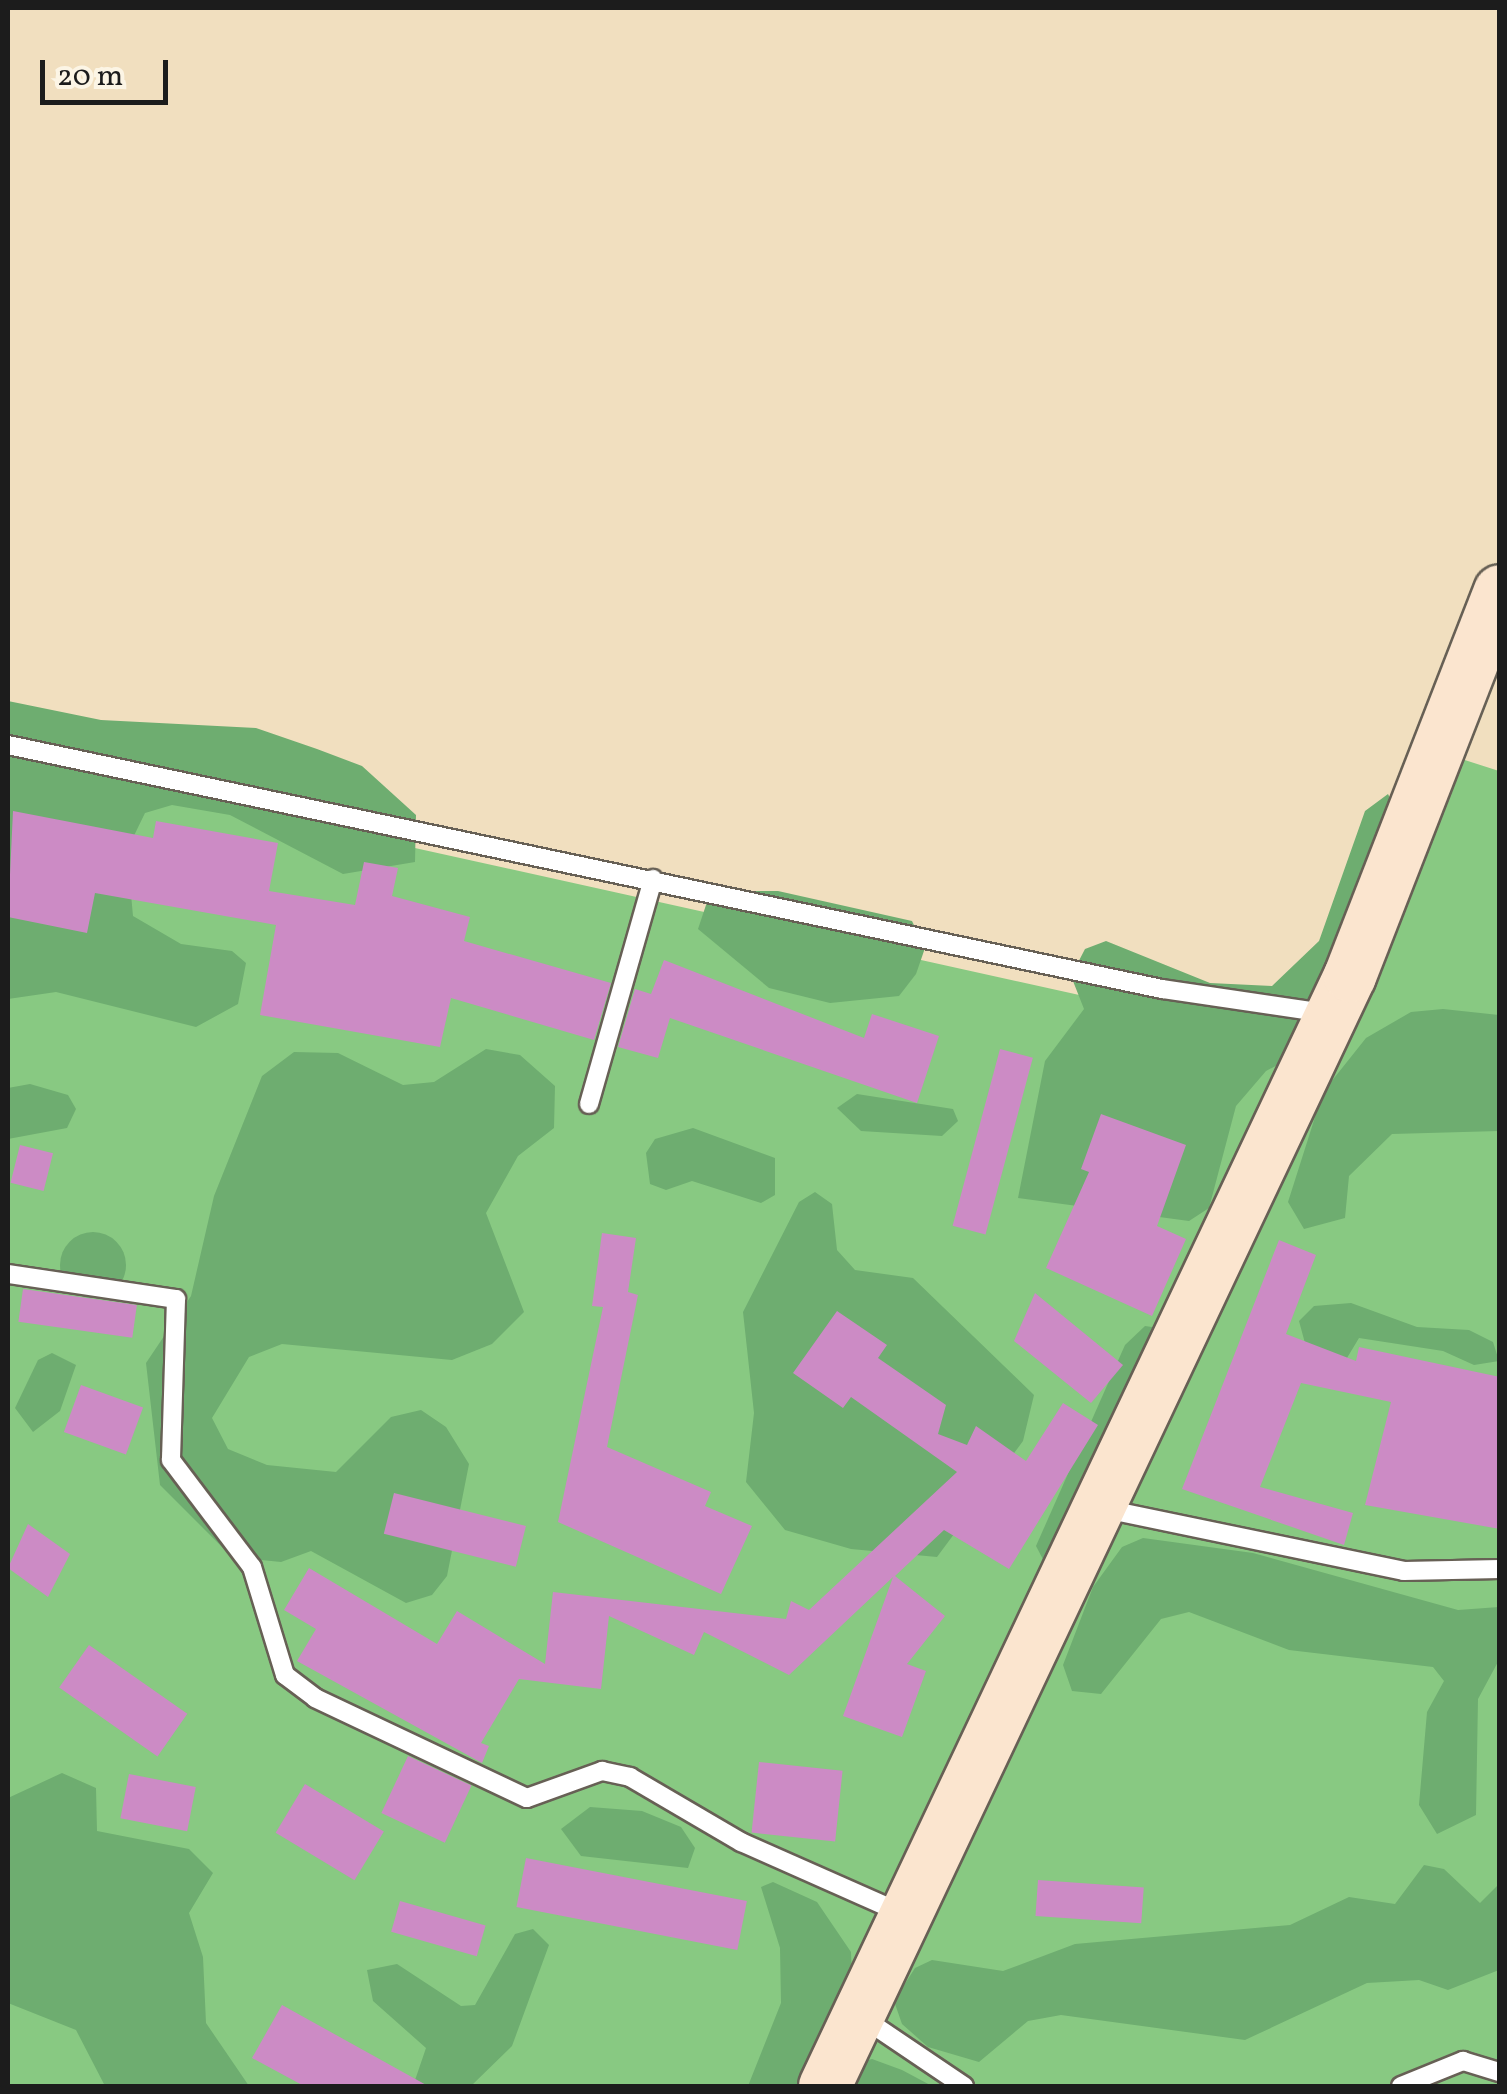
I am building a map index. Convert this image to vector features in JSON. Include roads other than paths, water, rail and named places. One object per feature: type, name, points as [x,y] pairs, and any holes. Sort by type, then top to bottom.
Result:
[{"type":"main road","points":[[825,2086],[1332,1014],[1500,591]]},
{"type":"lane","points":[[8,745],[1162,989],[1332,1014]]},
{"type":"lane","points":[[589,1104],[652,879]]},
{"type":"lane","points":[[8,1274],[176,1299],[172,1460],[252,1568],[285,1675],[315,1698],[526,1798],[602,1771],[630,1776],[740,1842],[906,1916]]},
{"type":"lane","points":[[1099,1508],[1404,1570],[1500,1569]]},
{"type":"lane","points":[[858,2015],[964,2086]]},
{"type":"lane","points":[[1401,2086],[1462,2061],[1500,2072]]}]
